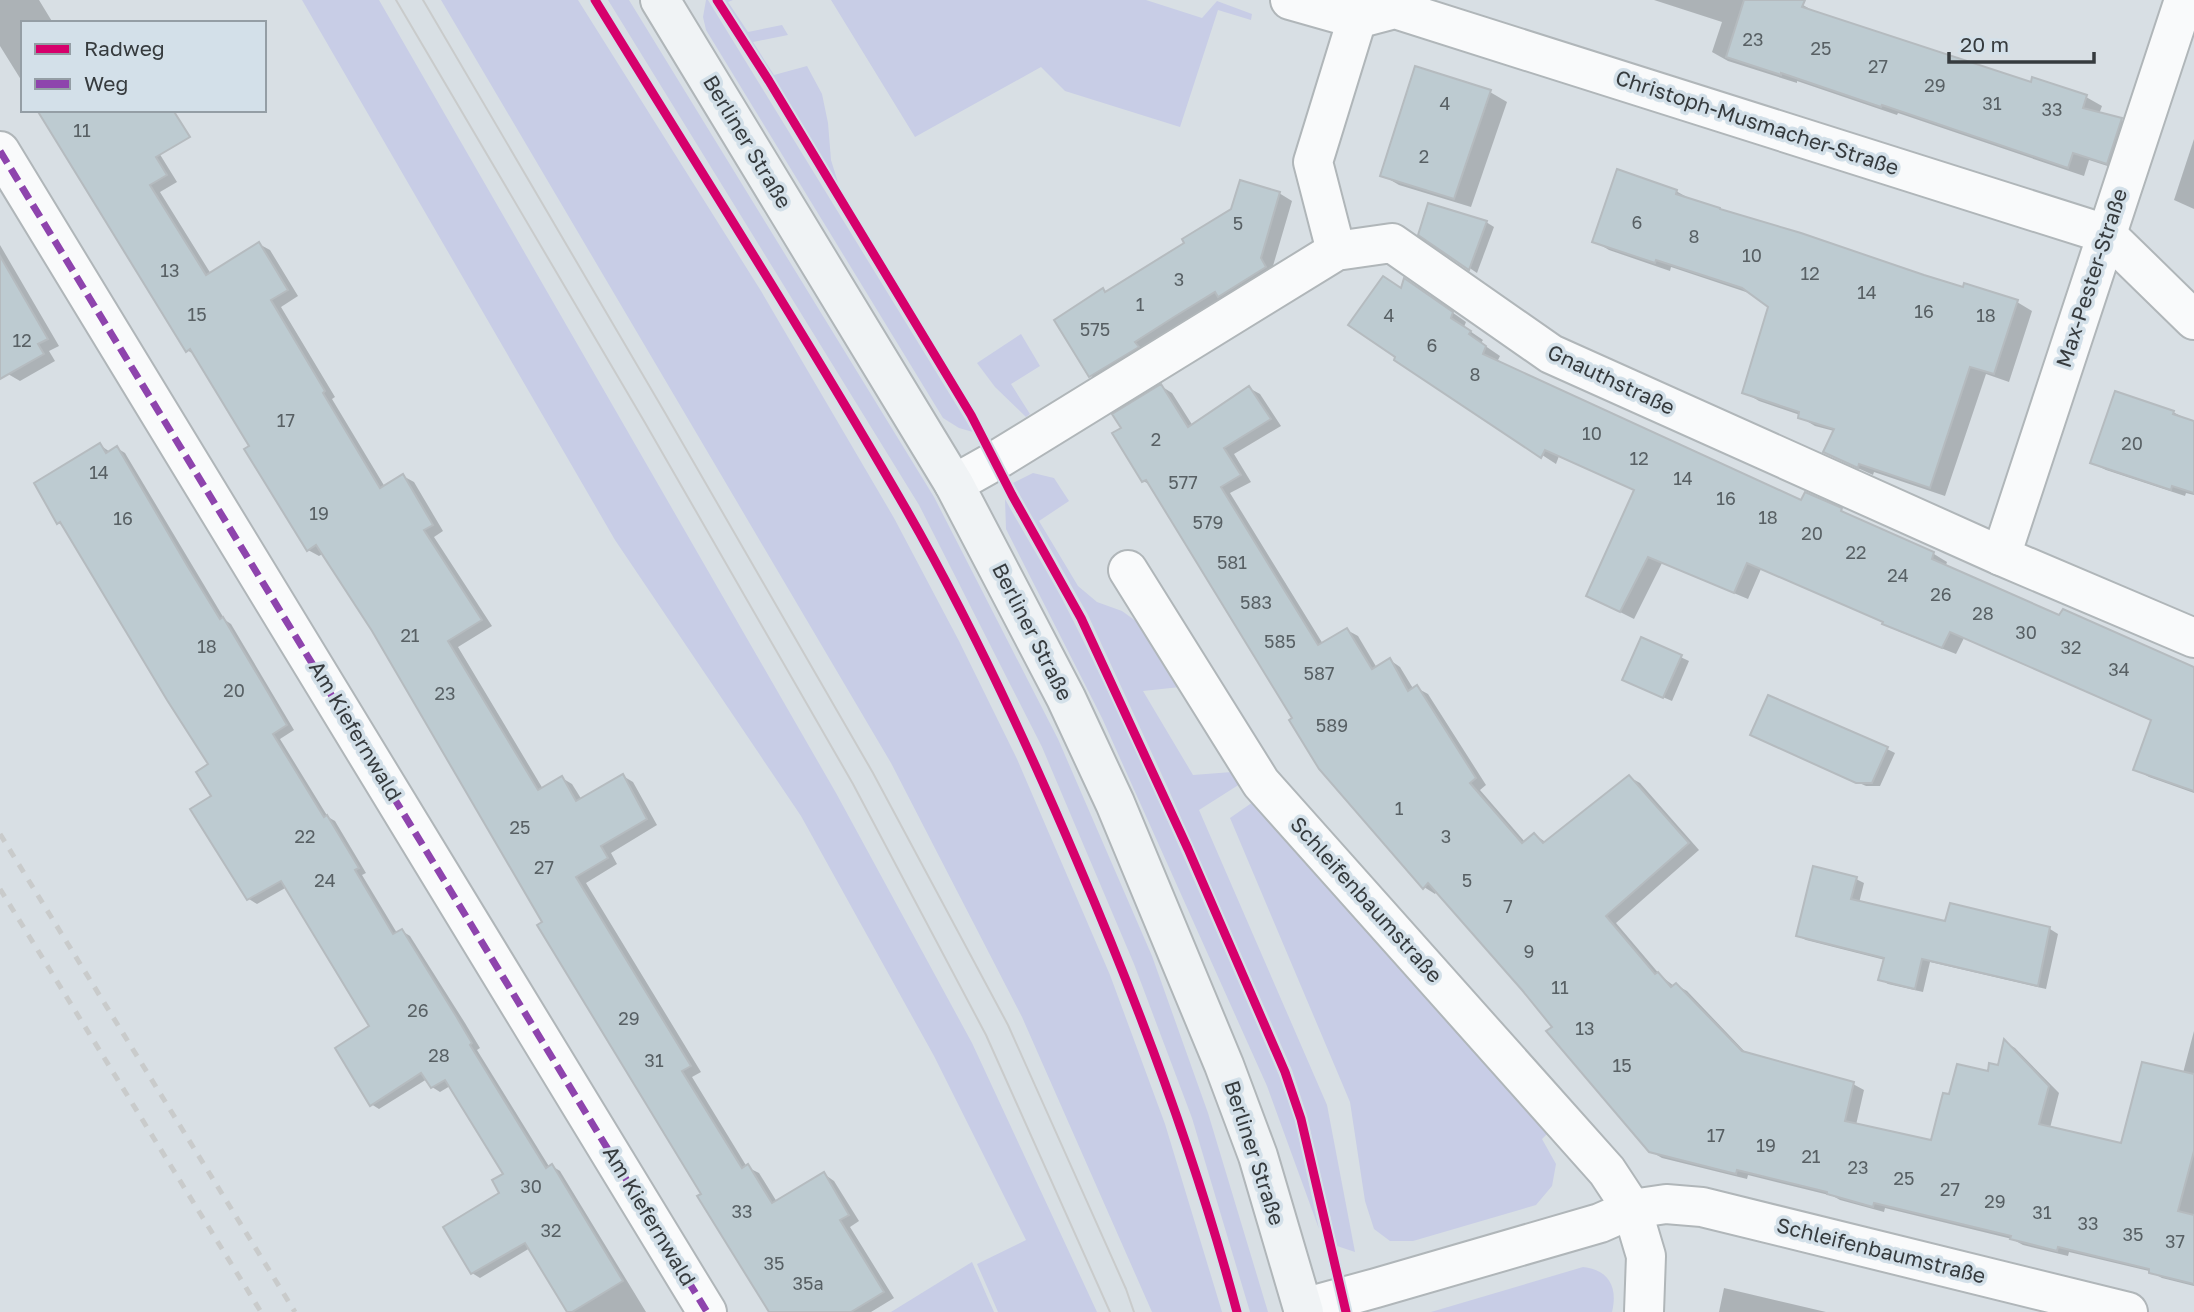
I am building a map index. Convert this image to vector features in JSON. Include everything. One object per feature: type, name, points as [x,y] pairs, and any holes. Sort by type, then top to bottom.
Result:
[{"type":"main road","name":"Berliner Straße","points":[[660,0],[954,484],[1066,698],[1151,885],[1220,1052],[1258,1156],[1303,1310]]},
{"type":"street","points":[[1290,0],[1357,19],[1313,162],[1336,251]]},
{"type":"street","name":"Max-Pester-Straße","points":[[2001,556],[2184,0]]},
{"type":"street","name":"Christoph-Musmacher-Straße","points":[[1357,19],[1395,9],[2106,234],[2194,320]]},
{"type":"street","name":"Am Kiefernwald","points":[[0,151],[707,1312]]},
{"type":"street","name":"Gnauthstraße","points":[[954,484],[1336,251],[1392,243],[1551,354],[2001,556],[2194,638]]},
{"type":"street","name":"Schleifenbaumstraße","points":[[1128,570],[1261,783],[1577,1135],[1607,1171],[1632,1209]]},
{"type":"street","name":"Schleifenbaumstraße","points":[[1303,1310],[1600,1223],[1632,1209],[1666,1204],[1702,1208],[2128,1312]]},
{"type":"street","points":[[1632,1209],[1646,1255],[1644,1312]]},
{"type":"shaded area","points":[[302,0],[379,0],[836,793],[972,1043],[1097,1312],[998,1312],[977,1264],[1026,1240],[934,1056],[801,816],[615,540]]},
{"type":"shaded area","points":[[441,0],[578,0],[761,291],[894,518],[1017,759],[1110,975],[1165,1124],[1222,1312],[1152,1312],[1022,1017],[891,763]]},
{"type":"shaded area","points":[[608,0],[629,0],[934,497],[1058,739],[1152,956],[1208,1113],[1268,1312],[1250,1312],[1192,1118],[1134,964],[1042,747],[919,505]]},
{"type":"shaded area","points":[[706,0],[973,432],[959,428],[943,418],[706,30],[703,17]]},
{"type":"shaded area","points":[[724,0],[733,0],[728,2],[748,32],[782,25],[788,35],[753,42],[774,75],[807,66],[822,94],[831,160],[840,189]]},
{"type":"shaded area","points":[[831,0],[1146,0],[1202,18],[1217,1],[1252,14],[1251,20],[1218,10],[1180,127],[1065,91],[1041,67],[915,137]]},
{"type":"shaded area","points":[[1021,334],[1040,366],[1011,384],[1030,414],[1026,417],[995,387],[977,363]]},
{"type":"shaded area","points":[[1033,473],[1054,478],[1069,501],[1039,521],[1078,586],[1097,602],[1122,611],[1144,627],[1180,687],[1143,691],[1193,775],[1232,772],[1240,784],[1199,810],[1327,1105],[1355,1252],[1337,1246],[1307,1116],[1292,1070],[1167,786],[1088,615],[1013,483]]},
{"type":"shaded area","points":[[1005,499],[1075,624],[1129,736],[1279,1075],[1295,1120],[1319,1229],[1267,1086],[1102,718],[1006,529]]},
{"type":"shaded area","points":[[1253,802],[1551,1130],[1542,1139],[1556,1164],[1552,1186],[1536,1205],[1413,1241],[1390,1241],[1374,1229],[1365,1201],[1350,1102],[1230,818]]},
{"type":"shaded area","points":[[972,1262],[994,1312],[891,1312]]},
{"type":"shaded area","points":[[1583,1267],[1599,1272],[1610,1281],[1614,1295],[1612,1312],[1431,1312]]},
{"type":"building","points":[[1744,0],[1805,0],[1802,7],[2031,82],[2032,77],[2087,95],[2083,108],[2122,118],[2107,164],[2073,153],[2068,168],[1882,105],[1881,107],[1726,57]]},
{"type":"building","points":[[1415,66],[1491,90],[1454,199],[1380,176]]},
{"type":"building","points":[[38,112],[174,112],[190,137],[156,157],[167,175],[150,185],[206,275],[259,242],[288,290],[271,300],[325,391],[323,393],[380,488],[403,474],[433,525],[424,530],[482,620],[448,641],[538,790],[562,776],[576,801],[623,774],[647,819],[601,846],[608,858],[576,877],[691,1066],[682,1071],[742,1168],[748,1164],[772,1203],[824,1172],[849,1215],[840,1220],[884,1292],[851,1312],[769,1312],[697,1196],[701,1194],[537,925],[542,922],[372,631],[316,545],[307,551],[244,449],[249,446],[190,349],[186,352]]},
{"type":"building","points":[[1617,169],[1677,190],[1676,194],[1720,209],[1963,287],[1964,283],[2018,300],[1994,374],[1970,367],[1930,488],[1859,464],[1858,468],[1823,452],[1834,429],[1798,418],[1799,412],[1742,393],[1768,307],[1742,288],[1592,242]]},
{"type":"building","points":[[1240,180],[1280,192],[1261,258],[1266,267],[1218,297],[1215,292],[1174,317],[1135,342],[1139,347],[1089,377],[1054,320],[1103,288],[1105,292],[1184,243],[1182,239],[1231,209]]},
{"type":"building","points":[[1428,203],[1487,221],[1469,270],[1418,235]]},
{"type":"building","points":[[0,256],[48,339],[38,344],[44,354],[0,379]]},
{"type":"building","points":[[1383,276],[1401,288],[1404,278],[1453,312],[1451,318],[1471,331],[1469,334],[1486,346],[1483,354],[1801,500],[1805,492],[1842,508],[1841,511],[1934,552],[1932,559],[2059,615],[2063,609],[2194,667],[2194,791],[2133,770],[2151,720],[1950,632],[1942,648],[1747,563],[1734,593],[1648,557],[1620,612],[1586,596],[1634,490],[1545,450],[1541,458],[1394,360],[1395,357],[1348,325]]},
{"type":"building","points":[[1161,384],[1188,427],[1249,386],[1271,419],[1224,448],[1241,475],[1221,487],[1318,645],[1347,628],[1372,669],[1390,658],[1408,691],[1417,685],[1476,778],[1470,783],[1522,843],[1534,833],[1543,843],[1629,775],[1689,843],[1606,916],[1655,974],[1658,972],[1671,987],[1676,983],[1742,1051],[1854,1082],[1845,1121],[1931,1140],[1943,1093],[1949,1094],[1957,1064],[1988,1071],[1989,1063],[1998,1065],[2004,1039],[2049,1086],[2039,1124],[2121,1143],[2142,1062],[2194,1074],[2194,1151],[2178,1211],[2194,1215],[2194,1284],[2149,1273],[2149,1269],[2058,1247],[2057,1251],[2010,1239],[2011,1236],[1874,1203],[1873,1207],[1827,1192],[1737,1170],[1736,1174],[1649,1152],[1546,1031],[1552,1027],[1522,990],[1428,883],[1423,889],[1319,769],[1289,720],[1292,718],[1146,480],[1142,482],[1112,433],[1121,428],[1112,414]]},
{"type":"building","points":[[2115,391],[2174,411],[2173,414],[2194,421],[2194,493],[2172,486],[2171,490],[2090,463]]},
{"type":"building","points":[[100,443],[106,453],[117,446],[188,567],[220,619],[223,617],[287,725],[273,734],[359,868],[355,870],[393,934],[402,929],[546,1168],[552,1164],[623,1281],[572,1312],[567,1312],[525,1243],[471,1274],[443,1227],[499,1193],[492,1180],[503,1174],[445,1080],[431,1088],[421,1073],[370,1106],[335,1048],[369,1026],[281,881],[247,900],[190,809],[211,796],[196,772],[208,764],[34,483]]},
{"type":"building","points":[[1641,637],[1682,655],[1663,698],[1622,680]]},
{"type":"building","points":[[1768,695],[1888,747],[1872,783],[1856,783],[1750,735]]},
{"type":"building","points":[[1813,866],[1857,877],[1851,899],[1945,921],[1950,903],[2050,927],[2038,986],[1922,959],[1915,989],[1878,980],[1884,958],[1796,936]]},
{"type":"tram line","points":[[396,0],[644,421],[853,784],[986,1035],[1110,1312]]},
{"type":"tram line","points":[[423,0],[873,773],[1008,1025],[1134,1312]]},
{"type":"railway","points":[[0,834],[295,1312]]},
{"type":"railway","points":[[0,889],[261,1312]]},
{"type":"marked path","points":[[0,151],[707,1312]]},
{"type":"cycle path","points":[[595,0],[792,317],[868,445],[930,552],[997,682],[1077,861],[1144,1027],[1204,1197],[1237,1312]]},
{"type":"cycle path","points":[[717,0],[971,415],[1081,618],[1188,849],[1285,1072],[1301,1119],[1346,1312]]}]
